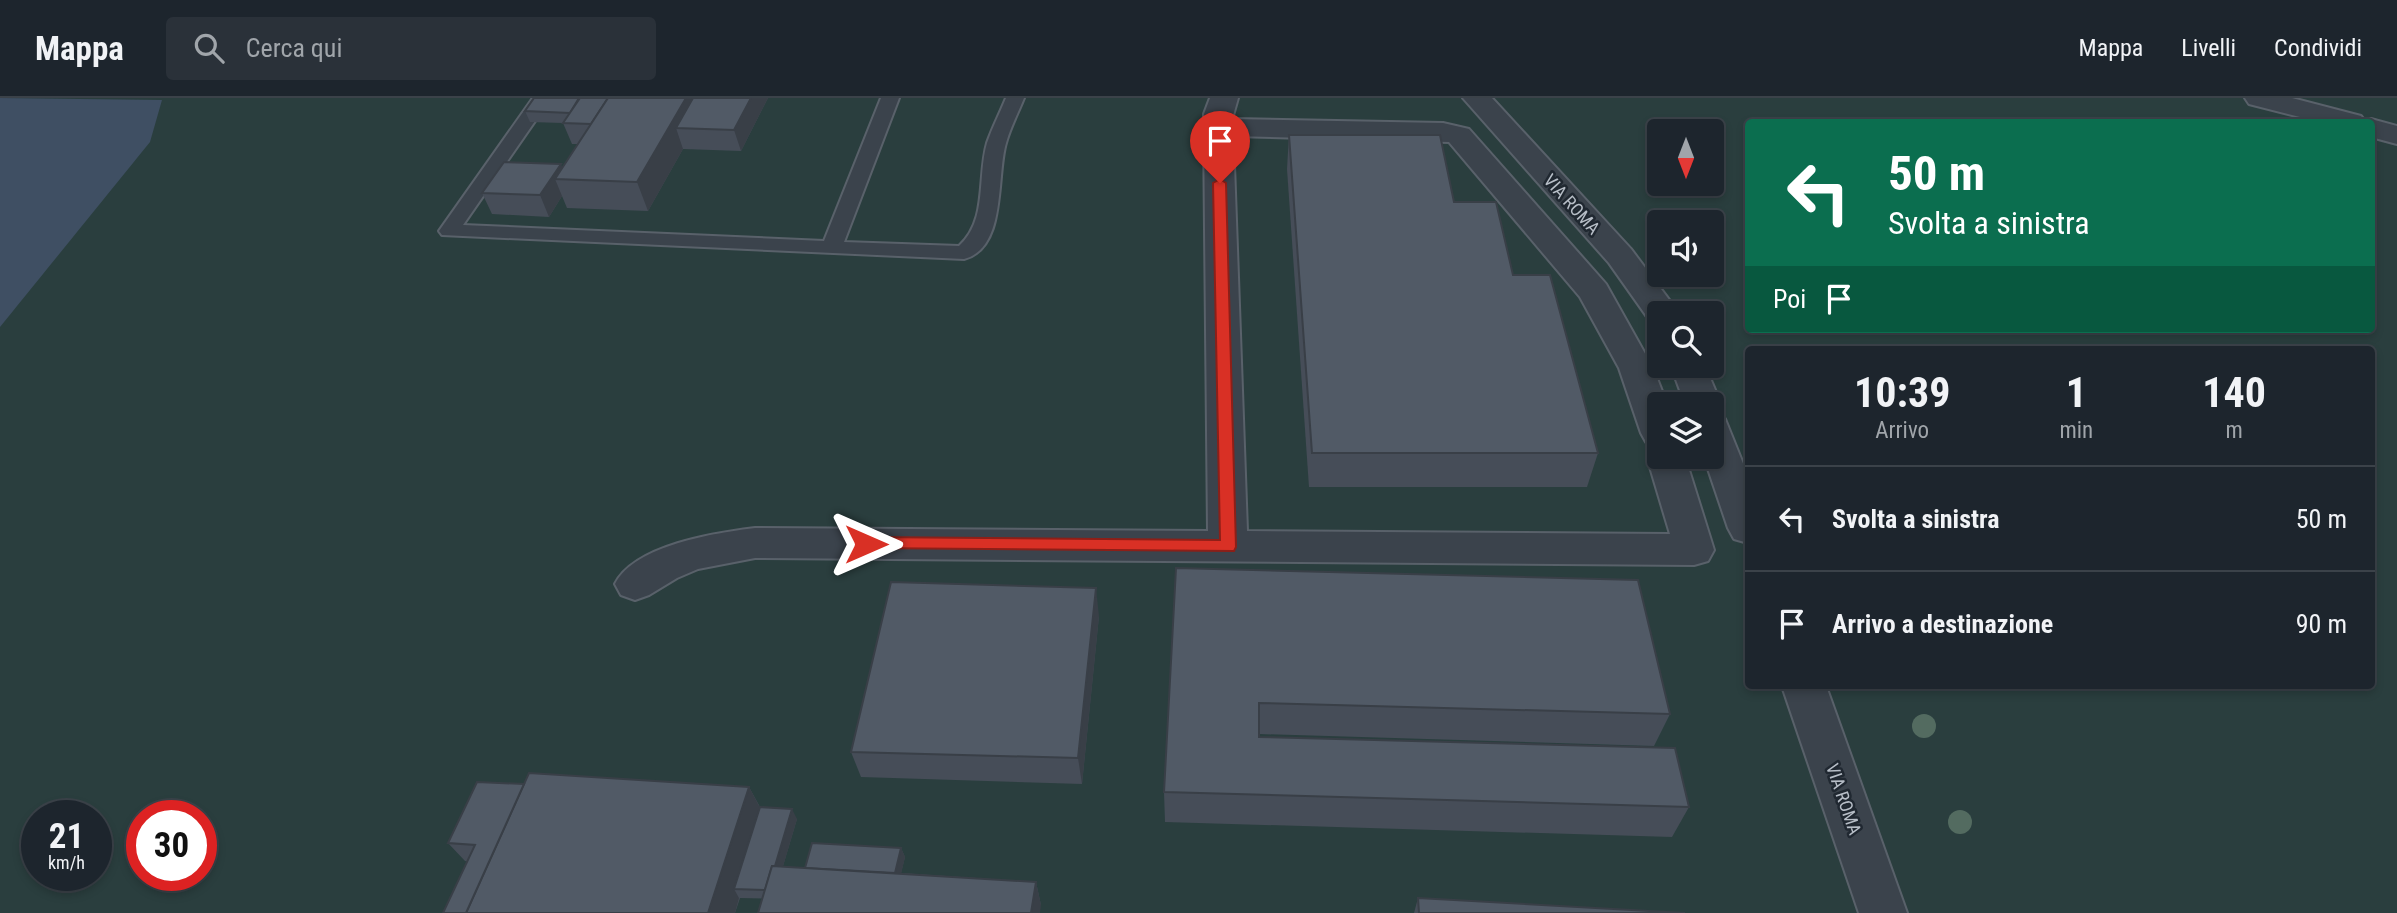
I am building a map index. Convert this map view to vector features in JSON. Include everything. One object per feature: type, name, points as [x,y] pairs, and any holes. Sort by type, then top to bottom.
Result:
[{"type":"street","name":"VIA ROMA","points":[[1477,98],[1590,223],[1652,301]]},
{"type":"street","points":[[2259,98],[2340,119]]},
{"type":"street","points":[[1228,547],[1221,113],[1459,135],[1594,292],[1636,369],[1647,400]]},
{"type":"street","points":[[2375,129],[2397,135]]},
{"type":"street","points":[[1724,461],[1745,520]]},
{"type":"street","points":[[635,584],[656,568],[682,556],[755,542],[1694,550],[1670,469]]},
{"type":"street","name":"VIA ROMA","points":[[1805,689],[1883,913]]},
{"type":"lane","points":[[542,98],[449,231],[964,253],[974,246],[984,228],[996,145],[1015,98]]},
{"type":"lane","points":[[832,247],[890,98]]},
{"type":"green space","points":[[0,98],[2397,98],[2397,913],[0,913]]},
{"type":"water","points":[[0,98],[162,100],[150,142],[0,327]]},
{"type":"building","points":[[534,98],[579,98],[570,113],[525,111]]},
{"type":"building","points":[[580,98],[608,98],[591,124],[563,123]]},
{"type":"building","points":[[608,98],[686,98],[637,182],[555,179]]},
{"type":"building","points":[[693,98],[751,98],[734,130],[676,128]]},
{"type":"building","points":[[1289,135],[1440,135],[1454,202],[1496,202],[1513,275],[1550,275],[1598,453],[1312,453]]},
{"type":"building","points":[[504,162],[561,164],[540,195],[482,193]]},
{"type":"building","points":[[1176,568],[1638,580],[1670,714],[1259,703],[1259,737],[1675,748],[1689,807],[1164,792]]},
{"type":"building","points":[[891,582],[1096,588],[1078,758],[851,752]]},
{"type":"building","points":[[529,773],[749,787],[708,913],[466,913]]},
{"type":"building","points":[[477,782],[524,784],[466,913],[443,913],[475,845],[448,843]]},
{"type":"building","points":[[760,807],[792,809],[775,866],[772,866],[765,890],[734,889]]},
{"type":"building","points":[[812,843],[901,848],[895,873],[805,868]]},
{"type":"building","points":[[772,866],[1036,882],[1031,913],[758,913]]},
{"type":"building","points":[[1418,898],[1685,913],[1419,913]]},
{"type":"route","points":[[866,544],[1228,547],[1220,183]]}]
